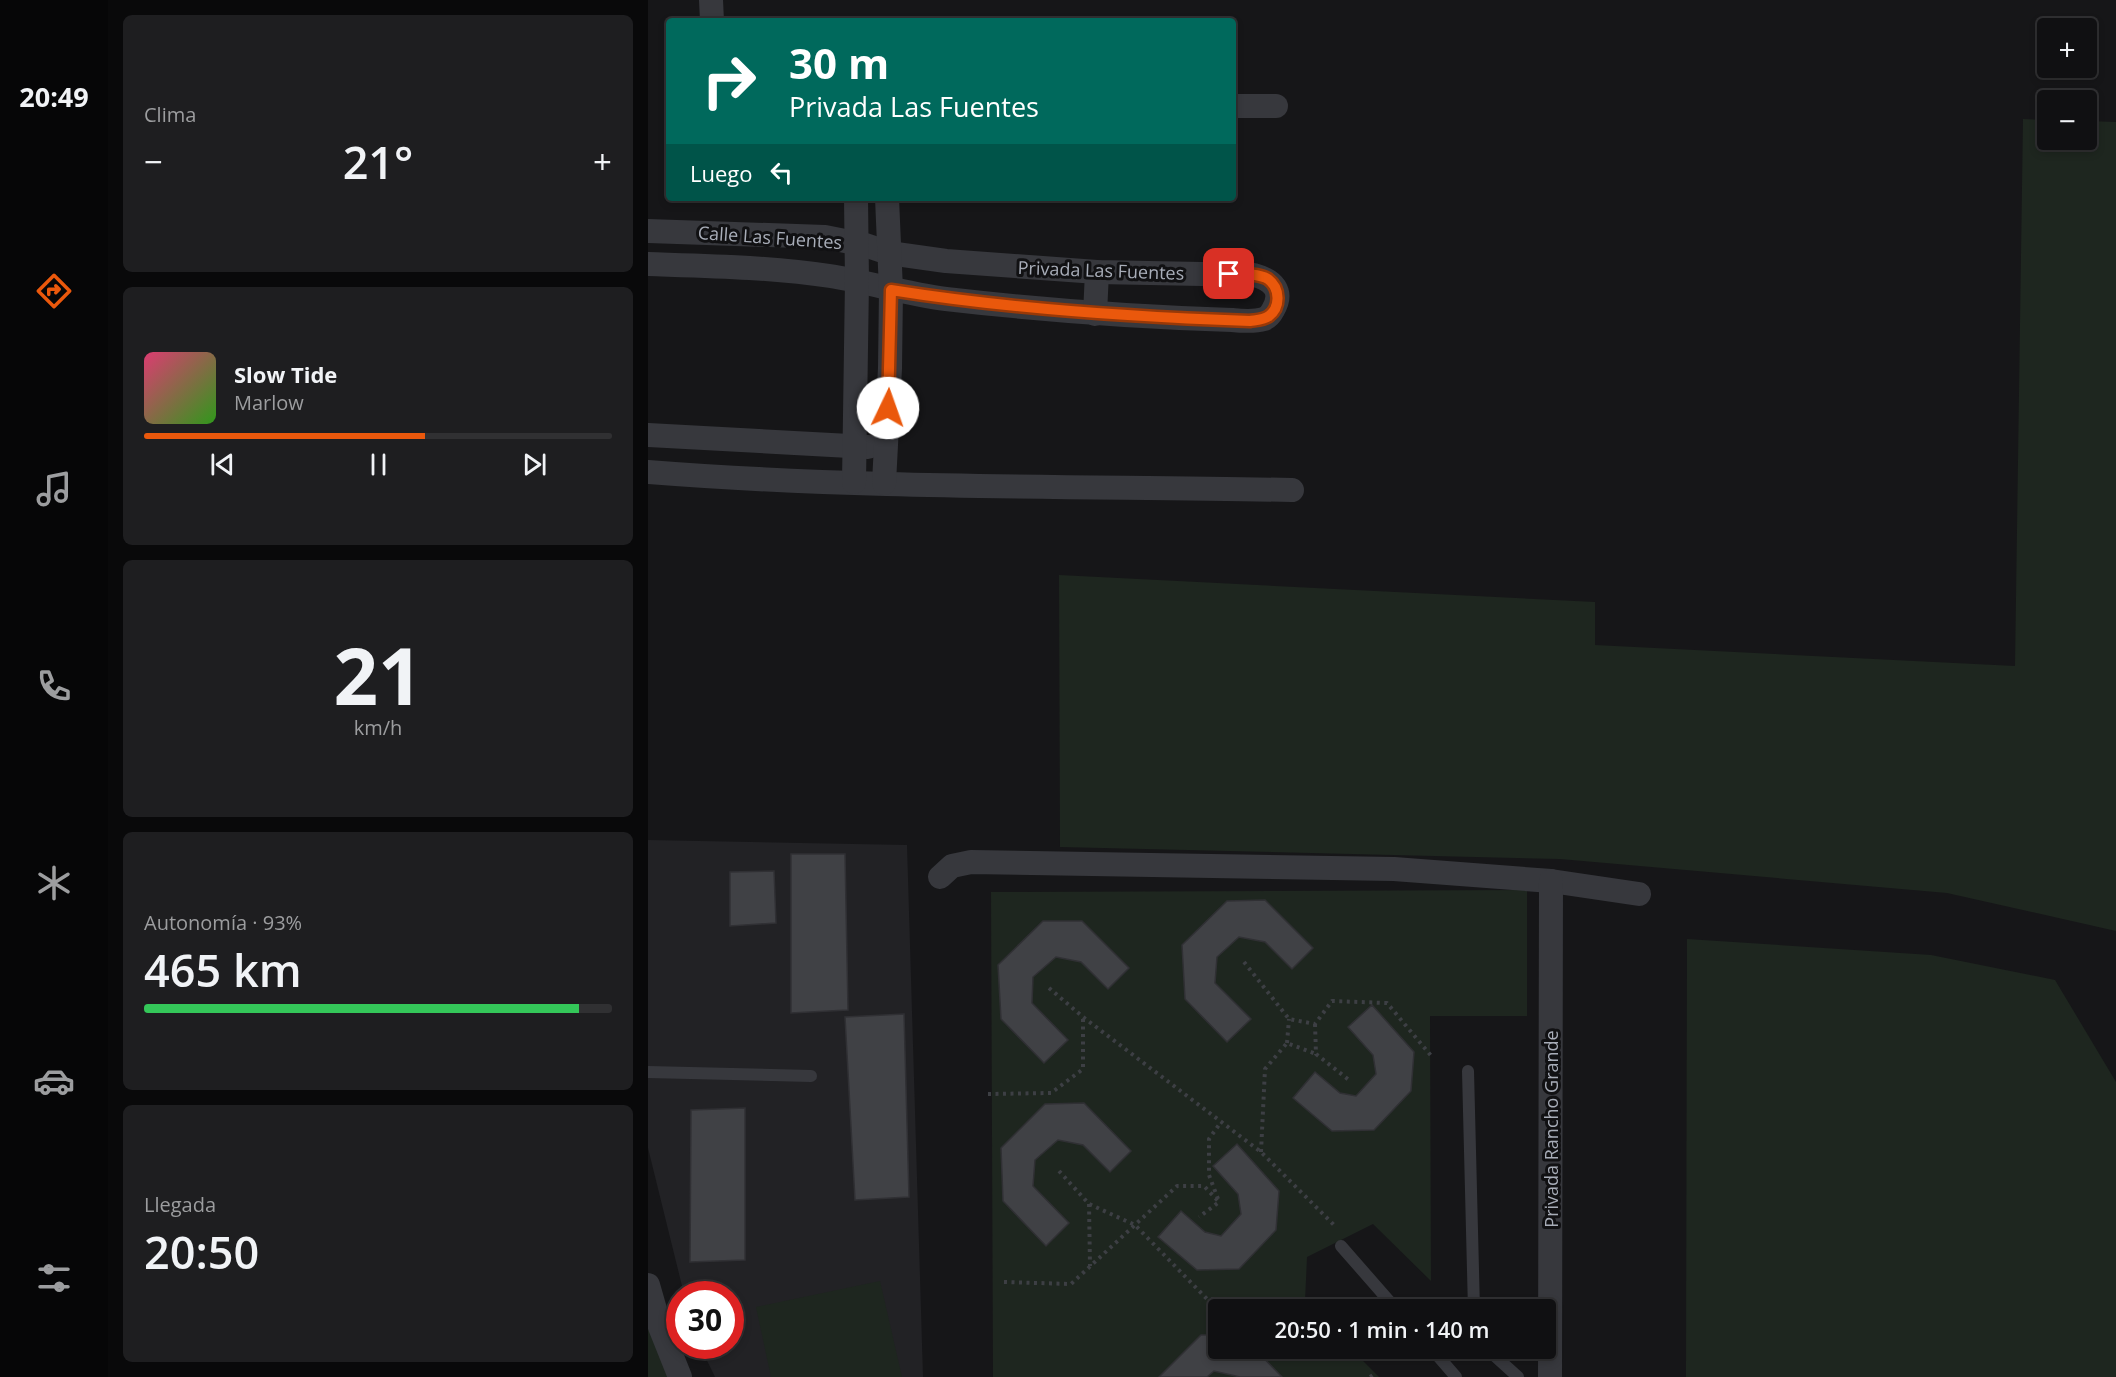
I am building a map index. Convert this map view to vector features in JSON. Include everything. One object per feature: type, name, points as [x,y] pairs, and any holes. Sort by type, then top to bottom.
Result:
[{"type":"street","points":[[711,0],[712,18]]},
{"type":"street","points":[[1236,105],[1276,106]]},
{"type":"street","points":[[854,482],[856,201]]},
{"type":"street","points":[[884,483],[891,290],[887,201]]},
{"type":"street","name":"Calle Las Fuentes","points":[[648,231],[808,235],[856,243],[889,253]]},
{"type":"street","name":"Privada Las Fuentes","points":[[889,253],[946,261],[1097,272],[1254,275],[1266,278],[1276,287],[1278,302],[1270,315],[1264,319],[1250,321],[1095,314],[944,299],[891,290]]},
{"type":"street","name":"Calle Las Fuentes","points":[[648,264],[757,269],[857,281],[891,290]]},
{"type":"street","points":[[1095,314],[1097,272]]},
{"type":"street","points":[[648,435],[886,448]]},
{"type":"street","points":[[648,472],[714,477],[884,483],[1292,490]]},
{"type":"street","points":[[940,877],[959,863],[1034,862],[1395,869],[1551,881],[1639,894]]},
{"type":"street","name":"Privada Rancho Grande","points":[[1550,1377],[1551,881]]},
{"type":"street","points":[[648,1285],[660,1327],[680,1377]]},
{"type":"lane","points":[[1468,1071],[1474,1299]]},
{"type":"lane","points":[[648,1072],[811,1076]]},
{"type":"lane","points":[[1341,1246],[1387,1299]]},
{"type":"lane","points":[[1440,1359],[1456,1377]]},
{"type":"lane","points":[[1499,1359],[1518,1377]]},
{"type":"path","points":[[1244,962],[1289,1019],[1315,1024]]},
{"type":"path","points":[[1049,988],[1083,1017],[1261,1152],[1265,1069],[1287,1043],[1289,1019]]},
{"type":"path","points":[[1316,1054],[1315,1024],[1332,1001],[1387,1003],[1433,1058]]},
{"type":"path","points":[[988,1094],[1051,1093],[1083,1069],[1083,1017]]},
{"type":"path","points":[[1287,1043],[1316,1054],[1349,1080]]},
{"type":"path","points":[[1219,1202],[1209,1175],[1209,1139],[1221,1122]]},
{"type":"path","points":[[1059,1171],[1089,1204],[1135,1225],[1208,1299]]},
{"type":"path","points":[[1004,1282],[1071,1284],[1177,1186],[1204,1186],[1219,1202]]},
{"type":"path","points":[[1199,1217],[1219,1202]]},
{"type":"path","points":[[1089,1204],[1090,1267]]},
{"type":"shaded area","points":[[2023,119],[2037,120],[2037,150],[2097,150],[2097,121],[2116,122],[2116,931],[1947,893],[1560,859],[1060,847],[1059,575],[1595,602],[1595,645],[2015,666]]},
{"type":"shaded area","points":[[648,840],[907,845],[923,1377],[715,1377],[706,1359],[744,1359],[744,1281],[681,1281],[648,1148]]},
{"type":"shaded area","points":[[1527,890],[1527,1016],[1430,1016],[1431,1281],[1373,1224],[1307,1257],[1305,1299],[1208,1299],[1208,1359],[1361,1359],[1379,1377],[993,1377],[991,892]]},
{"type":"shaded area","points":[[1687,939],[1931,955],[2055,980],[2116,1082],[2116,1377],[1686,1377]]},
{"type":"shaded area","points":[[880,1281],[902,1377],[771,1377],[756,1307]]},
{"type":"shaded area","points":[[648,1321],[673,1377],[648,1377]]},
{"type":"building","points":[[791,854],[845,854],[848,1010],[791,1013]]},
{"type":"building","points":[[774,871],[776,923],[730,926],[730,872]]},
{"type":"building","points":[[1265,900],[1313,948],[1292,969],[1265,942],[1239,937],[1217,957],[1215,983],[1251,1019],[1227,1042],[1185,999],[1182,945],[1227,901]]},
{"type":"building","points":[[1043,921],[1082,921],[1129,968],[1108,989],[1081,962],[1056,957],[1033,977],[1032,1003],[1068,1040],[1044,1063],[1001,1019],[998,965]]},
{"type":"building","points":[[1372,1005],[1414,1052],[1411,1091],[1374,1130],[1332,1131],[1293,1098],[1315,1072],[1340,1093],[1356,1096],[1376,1074],[1373,1055],[1348,1027]]},
{"type":"building","points":[[904,1014],[909,1197],[855,1200],[845,1017]]},
{"type":"building","points":[[1084,1103],[1131,1151],[1110,1172],[1083,1145],[1058,1140],[1035,1160],[1033,1186],[1069,1223],[1046,1246],[1003,1201],[1001,1148],[1045,1104]]},
{"type":"building","points":[[745,1108],[745,1260],[690,1262],[691,1110]]},
{"type":"building","points":[[1237,1144],[1279,1191],[1276,1230],[1239,1269],[1197,1270],[1158,1237],[1181,1211],[1205,1232],[1221,1236],[1241,1214],[1238,1194],[1213,1166]]},
{"type":"building","points":[[1201,1335],[1208,1335],[1208,1359],[1265,1359],[1282,1377],[1240,1377],[1214,1371],[1207,1377],[1159,1377]]},
{"type":"route","points":[[888,408],[891,290],[944,299],[1095,314],[1250,321],[1264,319],[1270,315],[1278,302],[1276,287],[1266,278],[1229,274]]}]
